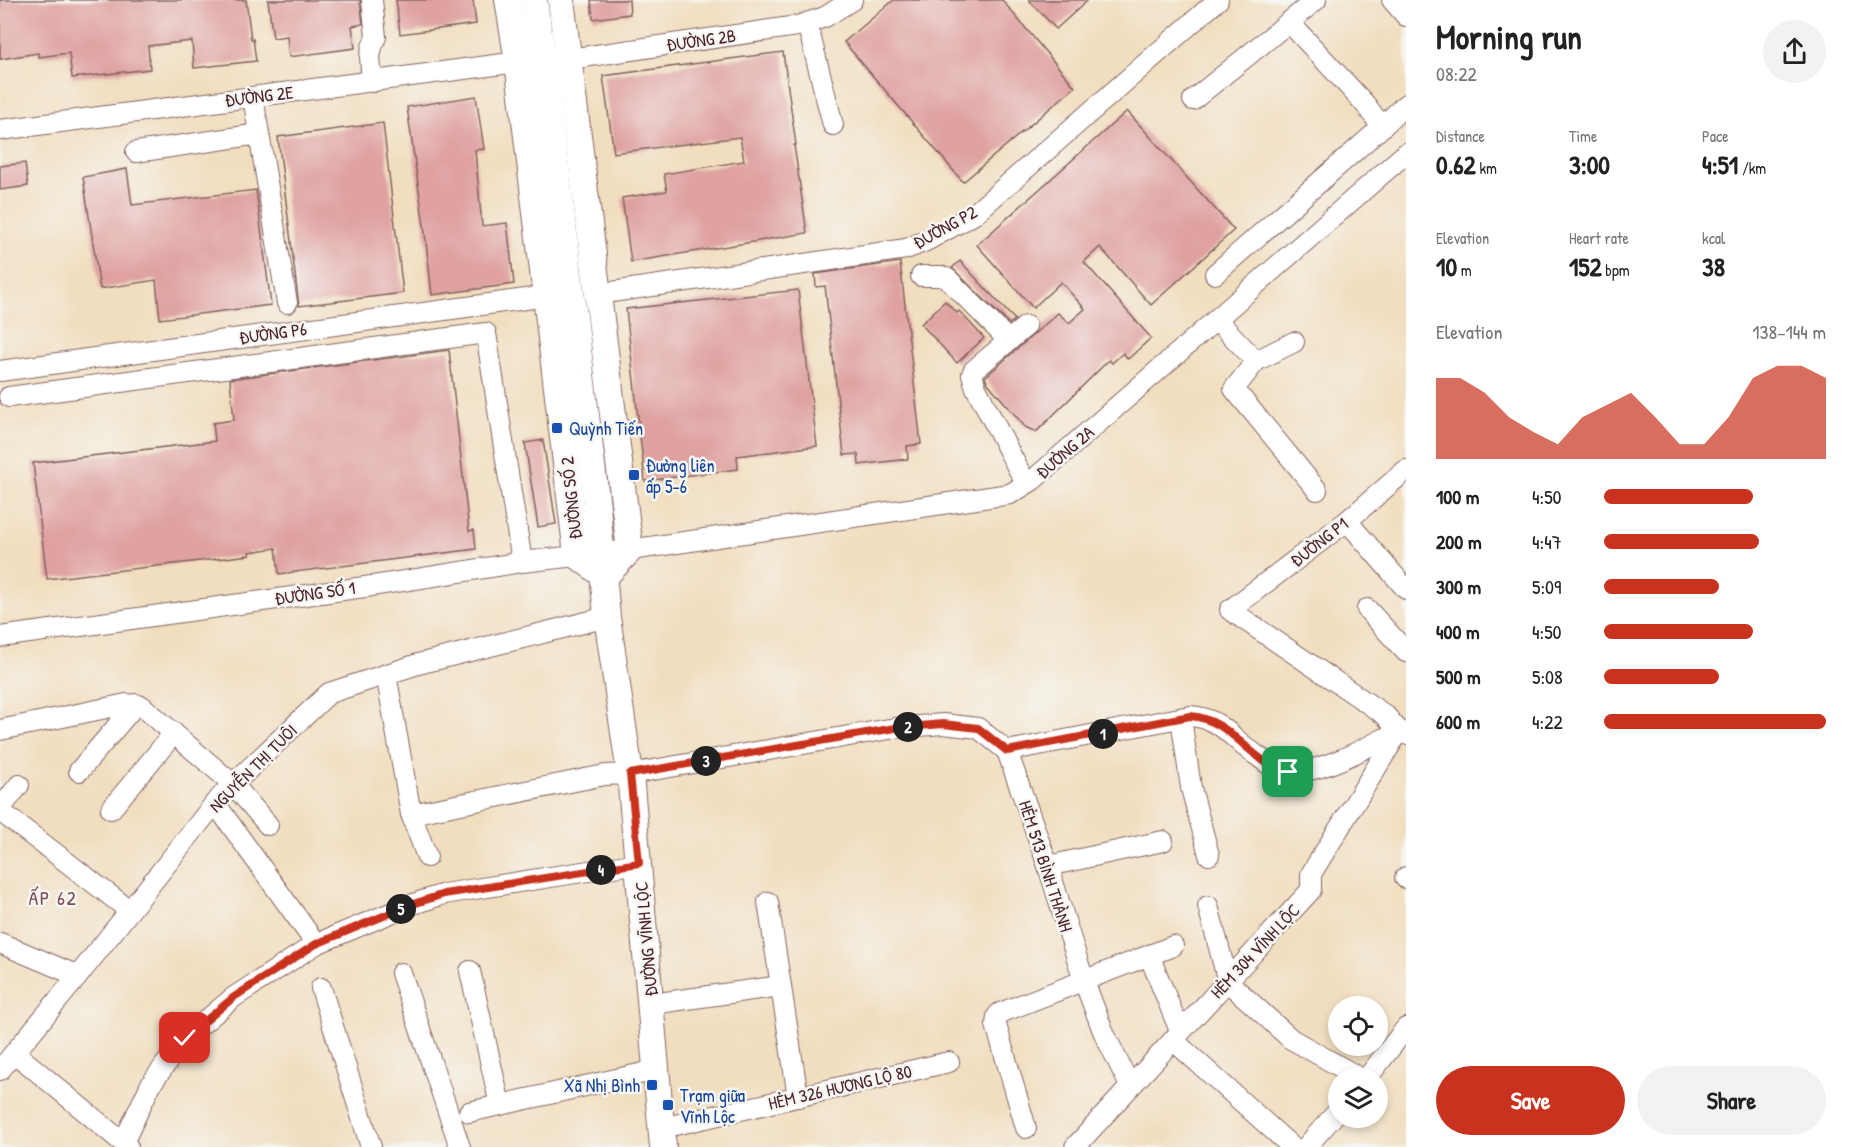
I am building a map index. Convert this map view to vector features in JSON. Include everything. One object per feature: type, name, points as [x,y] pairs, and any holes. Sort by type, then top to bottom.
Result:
[{"type":"main road","name":"ĐƯỜNG SỐ 2","points":[[508,0],[518,62],[547,296],[594,561]]},
{"type":"main road","name":"ĐƯỜNG SỐ 2","points":[[534,0],[597,506],[594,561]]},
{"type":"main road","points":[[561,0],[630,550],[594,561]]},
{"type":"main road","name":"ĐƯỜNG VĨNH LỘC","points":[[594,561],[607,617],[630,774],[663,1138]]},
{"type":"street","points":[[372,0],[376,37],[371,52],[372,82]]},
{"type":"street","name":"ĐƯỜNG 2B","points":[[518,62],[569,59],[797,26],[825,17],[852,0]]},
{"type":"street","name":"ĐƯỜNG P2","points":[[598,294],[906,249],[926,241],[973,215],[1218,0]]},
{"type":"street","points":[[1193,100],[1316,0]]},
{"type":"street","points":[[1392,0],[1406,16]]},
{"type":"street","points":[[1288,22],[1365,104],[1382,127]]},
{"type":"street","points":[[807,23],[832,125]]},
{"type":"street","name":"ĐƯỜNG 2E","points":[[0,130],[518,62]]},
{"type":"street","points":[[253,97],[287,303]]},
{"type":"street","points":[[1215,274],[1406,104]]},
{"type":"street","points":[[135,152],[259,134]]},
{"type":"street","name":"ĐƯỜNG 2A","points":[[630,550],[1010,494],[1026,484],[1406,153]]},
{"type":"street","points":[[921,276],[941,276],[948,279],[1009,341]]},
{"type":"street","name":"ĐƯỜNG P6","points":[[0,371],[547,296]]},
{"type":"street","points":[[1216,319],[1256,361]]},
{"type":"street","points":[[1026,326],[974,370],[972,377],[1026,484]]},
{"type":"street","points":[[9,397],[486,333],[522,562]]},
{"type":"street","points":[[1294,342],[1256,361],[1234,389],[1317,490]]},
{"type":"street","name":"ĐƯỜNG P1","points":[[1403,733],[1385,715],[1230,610],[1347,521],[1406,470]]},
{"type":"street","points":[[1347,521],[1406,590]]},
{"type":"street","name":"ĐƯỜNG SỐ 1","points":[[0,637],[372,586],[522,562],[594,561]]},
{"type":"street","points":[[1367,609],[1404,646]]},
{"type":"street","name":"NGUYỄN THỊ TUÔI","points":[[0,1070],[216,803],[329,693],[418,664],[607,617]]},
{"type":"street","points":[[386,674],[411,814],[427,856]]},
{"type":"street","points":[[0,730],[78,712],[126,704],[142,706],[233,784],[268,825]]},
{"type":"street","points":[[79,771],[136,704]]},
{"type":"street","points":[[411,814],[605,775],[630,774],[895,728],[943,724],[978,728],[1007,751],[1181,718],[1200,717],[1216,722],[1272,766],[1288,772],[1324,766],[1403,733]]},
{"type":"street","points":[[1181,718],[1191,788],[1209,855]]},
{"type":"street","points":[[111,809],[174,733]]},
{"type":"street","name":"HẺM 304 VĨNH LỘC","points":[[1075,1147],[1311,890],[1311,874],[1403,733]]},
{"type":"street","name":"HẺM 513 BÌNH THÀNH","points":[[1007,751],[1048,866],[1084,981],[1103,1031],[1130,1086]]},
{"type":"street","points":[[19,785],[0,810],[129,910]]},
{"type":"street","points":[[216,803],[316,944]]},
{"type":"street","points":[[1048,866],[1163,841]]},
{"type":"street","points":[[15,1053],[125,1145],[152,1084],[185,1038],[234,997],[316,944],[410,905],[444,894],[639,863]]},
{"type":"street","points":[[768,902],[798,1097]]},
{"type":"street","points":[[1208,906],[1228,982],[1291,1039],[1342,1068]]},
{"type":"street","points":[[0,943],[78,976]]},
{"type":"street","points":[[1026,1128],[996,1025],[997,1016],[1173,946]]},
{"type":"street","points":[[1149,955],[1177,1036],[1292,1147]]},
{"type":"street","points":[[470,971],[500,1105]]},
{"type":"street","points":[[401,973],[460,1147]]},
{"type":"street","points":[[651,1004],[781,986]]},
{"type":"street","points":[[321,988],[372,1147]]},
{"type":"street","points":[[1375,1068],[1406,1028]]},
{"type":"street","name":"HẺM 326 HƯƠNG LỘ 80","points":[[663,1138],[798,1097],[949,1062]]},
{"type":"street","points":[[469,1112],[657,1070]]},
{"type":"street","points":[[1306,1147],[1328,1122]]},
{"type":"building","points":[[0,0],[246,0],[256,61],[194,68],[192,41],[148,46],[150,69],[72,78],[69,53],[39,57],[38,53],[0,59]]},
{"type":"building","points":[[268,0],[360,0],[363,24],[352,26],[355,48],[289,57],[287,36],[273,38]]},
{"type":"building","points":[[396,0],[473,0],[476,24],[400,34]]},
{"type":"building","points":[[591,0],[629,0],[630,14],[593,19]]},
{"type":"building","points":[[894,0],[1002,0],[1075,87],[963,182],[844,42]]},
{"type":"building","points":[[1029,0],[1088,0],[1056,29]]},
{"type":"building","points":[[783,52],[807,233],[631,262],[622,198],[667,191],[664,174],[744,161],[740,137],[614,153],[603,76]]},
{"type":"building","points":[[476,96],[484,149],[475,150],[482,226],[507,223],[514,284],[432,295],[407,107]]},
{"type":"building","points":[[1127,111],[1234,230],[1151,305],[1100,247],[1084,262],[1151,338],[1128,359],[1123,353],[1112,363],[1109,360],[1036,432],[1025,427],[985,377],[1058,313],[1069,323],[1085,309],[1061,282],[1033,308],[977,245]]},
{"type":"building","points":[[383,123],[403,293],[299,306],[278,137]]},
{"type":"building","points":[[25,163],[28,186],[0,190],[0,166]]},
{"type":"building","points":[[127,169],[132,205],[256,190],[271,305],[160,319],[156,280],[100,289],[83,177]]},
{"type":"building","points":[[960,261],[1015,320],[1009,324],[952,268]]},
{"type":"building","points":[[900,262],[921,444],[907,446],[908,459],[859,465],[858,454],[844,455],[825,286],[816,287],[815,274]]},
{"type":"building","points":[[798,290],[817,446],[737,456],[738,469],[645,481],[626,309]]},
{"type":"building","points":[[945,301],[957,313],[959,311],[984,338],[957,363],[921,324]]},
{"type":"building","points":[[449,350],[469,531],[474,530],[476,549],[279,574],[276,548],[249,552],[250,555],[47,579],[33,463],[215,441],[213,423],[234,420],[230,379]]},
{"type":"building","points":[[543,440],[556,524],[538,527],[525,443]]},
{"type":"place","name":"Quỳnh Tiến","points":[[557,428]]},
{"type":"place","name":"Đường liên ấp 5-6","points":[[634,475]]},
{"type":"place","name":"Xã Nhị Bình","points":[[652,1085]]},
{"type":"place","name":"Trạm giữa Vĩnh Lộc","points":[[668,1105]]},
{"type":"district","name":"ẤP 62","points":[[53,897]]},
{"type":"route","points":[[185,1038],[234,997],[316,944],[410,905],[444,894],[639,863],[630,774],[895,728],[943,724],[978,728],[1007,751],[1190,716],[1216,722],[1272,766],[1288,772]]}]
